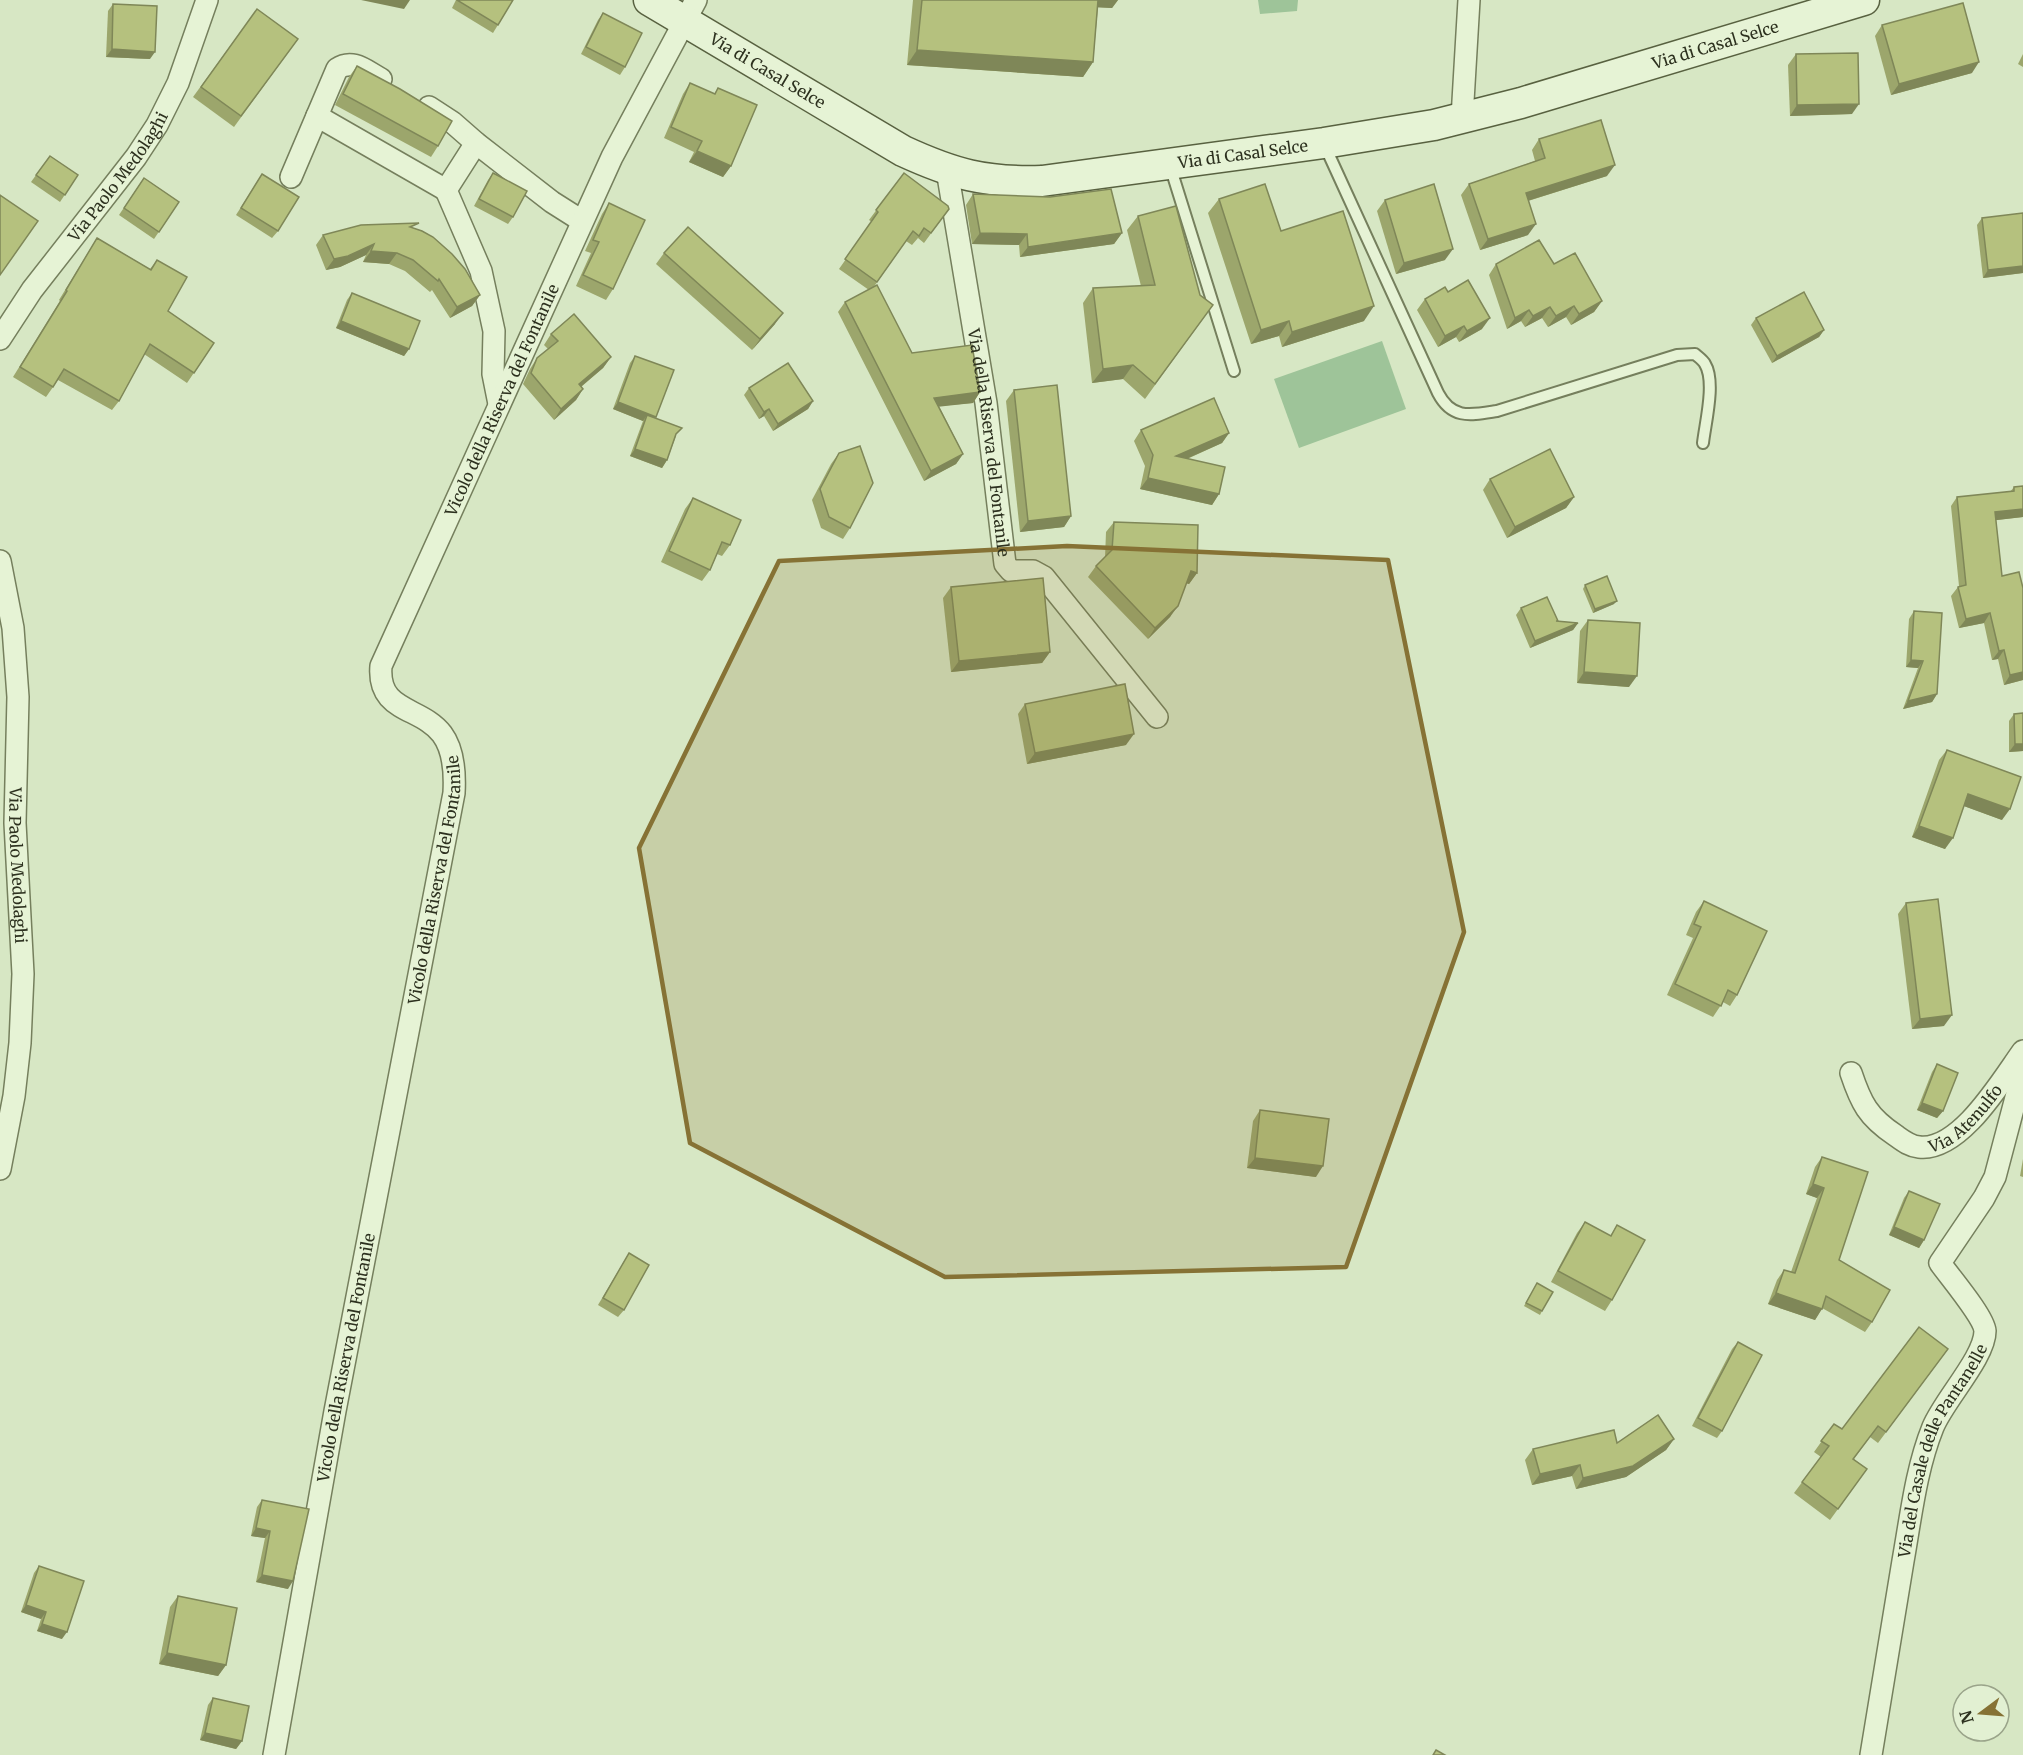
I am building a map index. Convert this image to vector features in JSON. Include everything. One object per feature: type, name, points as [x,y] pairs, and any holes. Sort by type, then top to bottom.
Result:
[{"type":"main road","name":"Via di Casal Selce","points":[[649,0],[690,11],[888,143],[947,170],[973,178],[1021,182],[1324,144],[1462,118],[1557,93],[1864,0]]},
{"type":"street","name":"Via Paolo Medolaghi","points":[[0,339],[32,290],[136,157],[157,125],[182,74],[207,0]]},
{"type":"street","points":[[1462,118],[1469,0]]},
{"type":"street","name":"Vicolo della Riserva del Fontanile","points":[[274,1755],[335,1411],[454,793],[452,758],[443,735],[431,724],[393,702],[384,690],[381,666],[620,139],[690,11]]},
{"type":"street","points":[[291,177],[333,76],[343,64],[351,63],[452,122],[552,202],[582,220]]},
{"type":"street","points":[[317,116],[446,190],[481,271],[494,331],[493,374],[499,404]]},
{"type":"street","points":[[446,190],[476,143]]},
{"type":"street","name":"Via della Riserva del Fontanile","points":[[947,170],[986,403],[1005,564],[1011,571],[1033,571],[1044,577],[1157,717]]},
{"type":"street","name":"Via Paolo Medolaghi","points":[[0,561],[11,615],[18,697],[15,823],[23,975],[15,1085],[0,1169]]},
{"type":"street","name":"Via Atenulfo","points":[[1851,1073],[1860,1100],[1874,1119],[1906,1143],[1926,1147],[1951,1138],[1970,1122],[2023,1052]]},
{"type":"street","name":"Via del Casale delle Pantanelle","points":[[1871,1755],[1912,1511],[1926,1448],[1941,1410],[1978,1355],[1984,1338],[1984,1325],[1940,1263],[1995,1178],[2023,1071]]},
{"type":"lane","points":[[1324,144],[1438,393],[1449,408],[1457,413],[1466,414],[1497,411],[1677,355],[1695,354],[1705,363],[1709,378],[1709,398],[1703,443]]},
{"type":"lane","points":[[1169,163],[1234,371]]},
{"type":"highlighted area","points":[[1067,546],[1388,560],[1464,932],[1346,1267],[945,1277],[690,1143],[639,848],[779,561]]},
{"type":"green space","points":[[1258,0],[1298,0],[1297,11],[1260,14]]},
{"type":"green space","points":[[1382,341],[1406,409],[1299,448],[1274,379]]},
{"type":"building","points":[[457,0],[513,0],[498,25]]},
{"type":"building","points":[[922,0],[1098,0],[1093,62],[917,50]]},
{"type":"building","points":[[1963,3],[1979,62],[1899,84],[1882,25]]},
{"type":"building","points":[[113,4],[157,6],[155,52],[112,49]]},
{"type":"building","points":[[257,9],[298,39],[241,116],[201,87]]},
{"type":"building","points":[[603,13],[642,33],[625,67],[586,47]]},
{"type":"building","points":[[1858,53],[1859,104],[1797,105],[1796,54]]},
{"type":"building","points":[[357,66],[452,121],[438,146],[343,94]]},
{"type":"building","points":[[690,83],[715,94],[718,88],[757,105],[731,166],[697,151],[702,141],[671,127]]},
{"type":"building","points":[[1601,120],[1615,165],[1526,193],[1536,224],[1488,239],[1469,184],[1545,158],[1539,139]]},
{"type":"building","points":[[50,156],[78,175],[65,195],[36,175]]},
{"type":"building","points":[[493,173],[527,191],[513,217],[479,199]]},
{"type":"building","points":[[904,173],[949,209],[931,233],[924,228],[919,236],[913,231],[877,282],[845,259],[878,212],[876,210]]},
{"type":"building","points":[[262,174],[299,197],[278,231],[241,208]]},
{"type":"building","points":[[144,178],[179,202],[159,232],[124,208]]},
{"type":"building","points":[[1265,184],[1281,231],[1343,211],[1374,306],[1292,332],[1289,321],[1261,330],[1219,199]]},
{"type":"building","points":[[1434,184],[1453,249],[1404,263],[1385,200]]},
{"type":"building","points":[[1111,189],[1122,233],[1028,247],[1027,234],[980,233],[973,194],[1050,197]]},
{"type":"building","points":[[0,195],[38,221],[0,275]]},
{"type":"building","points":[[609,203],[645,220],[613,289],[583,275],[599,242],[593,240]]},
{"type":"building","points":[[1176,206],[1200,295],[1213,305],[1155,384],[1133,365],[1103,369],[1093,288],[1155,285],[1138,216]]},
{"type":"building","points":[[2023,213],[2023,266],[1988,270],[1982,218]]},
{"type":"building","points":[[419,223],[410,227],[433,237],[452,254],[465,269],[480,295],[457,307],[439,279],[438,281],[413,260],[397,253],[371,251],[374,244],[348,256],[334,259],[323,235],[361,225]]},
{"type":"building","points":[[688,227],[783,313],[760,339],[664,253]]},
{"type":"building","points":[[97,238],[151,270],[157,260],[187,277],[168,311],[214,343],[194,373],[150,344],[119,401],[64,369],[53,387],[20,367]]},
{"type":"building","points":[[1539,240],[1554,264],[1575,253],[1602,301],[1579,314],[1574,306],[1556,316],[1550,307],[1533,316],[1529,310],[1515,318],[1496,264]]},
{"type":"building","points":[[1468,280],[1490,318],[1467,331],[1464,326],[1445,336],[1425,299],[1445,287],[1448,292]]},
{"type":"building","points":[[877,285],[912,353],[972,345],[980,392],[934,398],[963,454],[931,471],[845,302]]},
{"type":"building","points":[[1804,292],[1824,330],[1777,356],[1756,318]]},
{"type":"building","points":[[352,293],[420,321],[409,349],[341,321]]},
{"type":"building","points":[[574,314],[611,357],[579,384],[583,389],[561,409],[531,373],[537,358],[558,341],[551,334]]},
{"type":"building","points":[[635,356],[674,370],[656,417],[618,402]]},
{"type":"building","points":[[788,363],[813,401],[778,424],[769,409],[764,412],[749,388]]},
{"type":"building","points":[[1057,385],[1071,516],[1028,521],[1014,390]]},
{"type":"building","points":[[1214,398],[1229,433],[1176,456],[1225,467],[1219,494],[1148,478],[1153,455],[1141,430]]},
{"type":"building","points":[[647,415],[682,428],[676,434],[667,460],[635,449]]},
{"type":"building","points":[[860,446],[873,483],[850,528],[829,517],[820,489],[839,453]]},
{"type":"building","points":[[1550,449],[1574,497],[1515,527],[1490,479]]},
{"type":"building","points":[[2023,486],[2023,509],[1995,512],[2002,576],[2019,572],[2023,588],[2023,672],[2010,675],[2004,650],[1999,651],[1990,613],[1966,619],[1958,587],[1966,585],[1957,497],[2014,491],[2014,487]]},
{"type":"building","points":[[693,498],[741,520],[730,545],[722,542],[710,570],[669,551]]},
{"type":"building","points":[[1114,522],[1198,525],[1197,573],[1191,571],[1178,606],[1155,628],[1096,566],[1112,550]]},
{"type":"building","points":[[1607,576],[1617,601],[1595,609],[1585,585]]},
{"type":"building","points":[[1043,578],[1050,652],[959,661],[951,587]]},
{"type":"building","points":[[1547,597],[1558,621],[1556,621],[1578,623],[1535,641],[1521,608]]},
{"type":"building","points":[[1914,611],[1942,613],[1937,694],[1908,701],[1923,661],[1911,660]]},
{"type":"building","points":[[1588,620],[1640,623],[1637,676],[1584,672]]},
{"type":"building","points":[[1125,684],[1134,734],[1035,753],[1025,704]]},
{"type":"building","points":[[2023,713],[2023,744],[2015,744],[2014,714]]},
{"type":"building","points":[[1947,750],[2021,777],[2010,809],[1968,794],[1953,838],[1919,826]]},
{"type":"building","points":[[1938,899],[1952,1015],[1920,1019],[1906,903]]},
{"type":"building","points":[[1704,901],[1767,931],[1737,995],[1728,990],[1721,1006],[1675,984],[1701,927],[1694,924]]},
{"type":"building","points":[[1937,1064],[1958,1073],[1943,1111],[1922,1103]]},
{"type":"building","points":[[1260,1110],[1329,1119],[1323,1166],[1255,1158]]},
{"type":"building","points":[[1822,1157],[1868,1172],[1839,1260],[1890,1290],[1872,1322],[1826,1296],[1822,1309],[1776,1293],[1784,1270],[1795,1273],[1824,1188],[1813,1184]]},
{"type":"building","points":[[1909,1191],[1940,1204],[1924,1240],[1894,1227]]},
{"type":"building","points":[[1585,1222],[1611,1236],[1617,1225],[1645,1240],[1612,1300],[1558,1271]]},
{"type":"building","points":[[629,1253],[649,1265],[624,1310],[603,1298]]},
{"type":"building","points":[[1537,1283],[1553,1292],[1542,1311],[1526,1303]]},
{"type":"building","points":[[1919,1327],[1948,1349],[1886,1432],[1878,1426],[1853,1459],[1867,1469],[1838,1509],[1802,1482],[1829,1446],[1821,1441],[1834,1424],[1842,1429]]},
{"type":"building","points":[[1738,1342],[1762,1355],[1722,1431],[1698,1418]]},
{"type":"building","points":[[1658,1415],[1674,1439],[1633,1466],[1583,1478],[1580,1465],[1540,1474],[1533,1449],[1614,1430],[1617,1443]]},
{"type":"building","points":[[262,1500],[309,1509],[293,1581],[262,1575],[270,1531],[256,1528]]},
{"type":"building","points":[[39,1566],[84,1581],[67,1632],[42,1624],[46,1612],[26,1605]]},
{"type":"building","points":[[178,1596],[237,1608],[226,1665],[167,1653]]},
{"type":"building","points":[[213,1698],[249,1706],[242,1741],[205,1733]]},
{"type":"building","points":[[1436,1750],[1445,1755],[1433,1755]]}]
